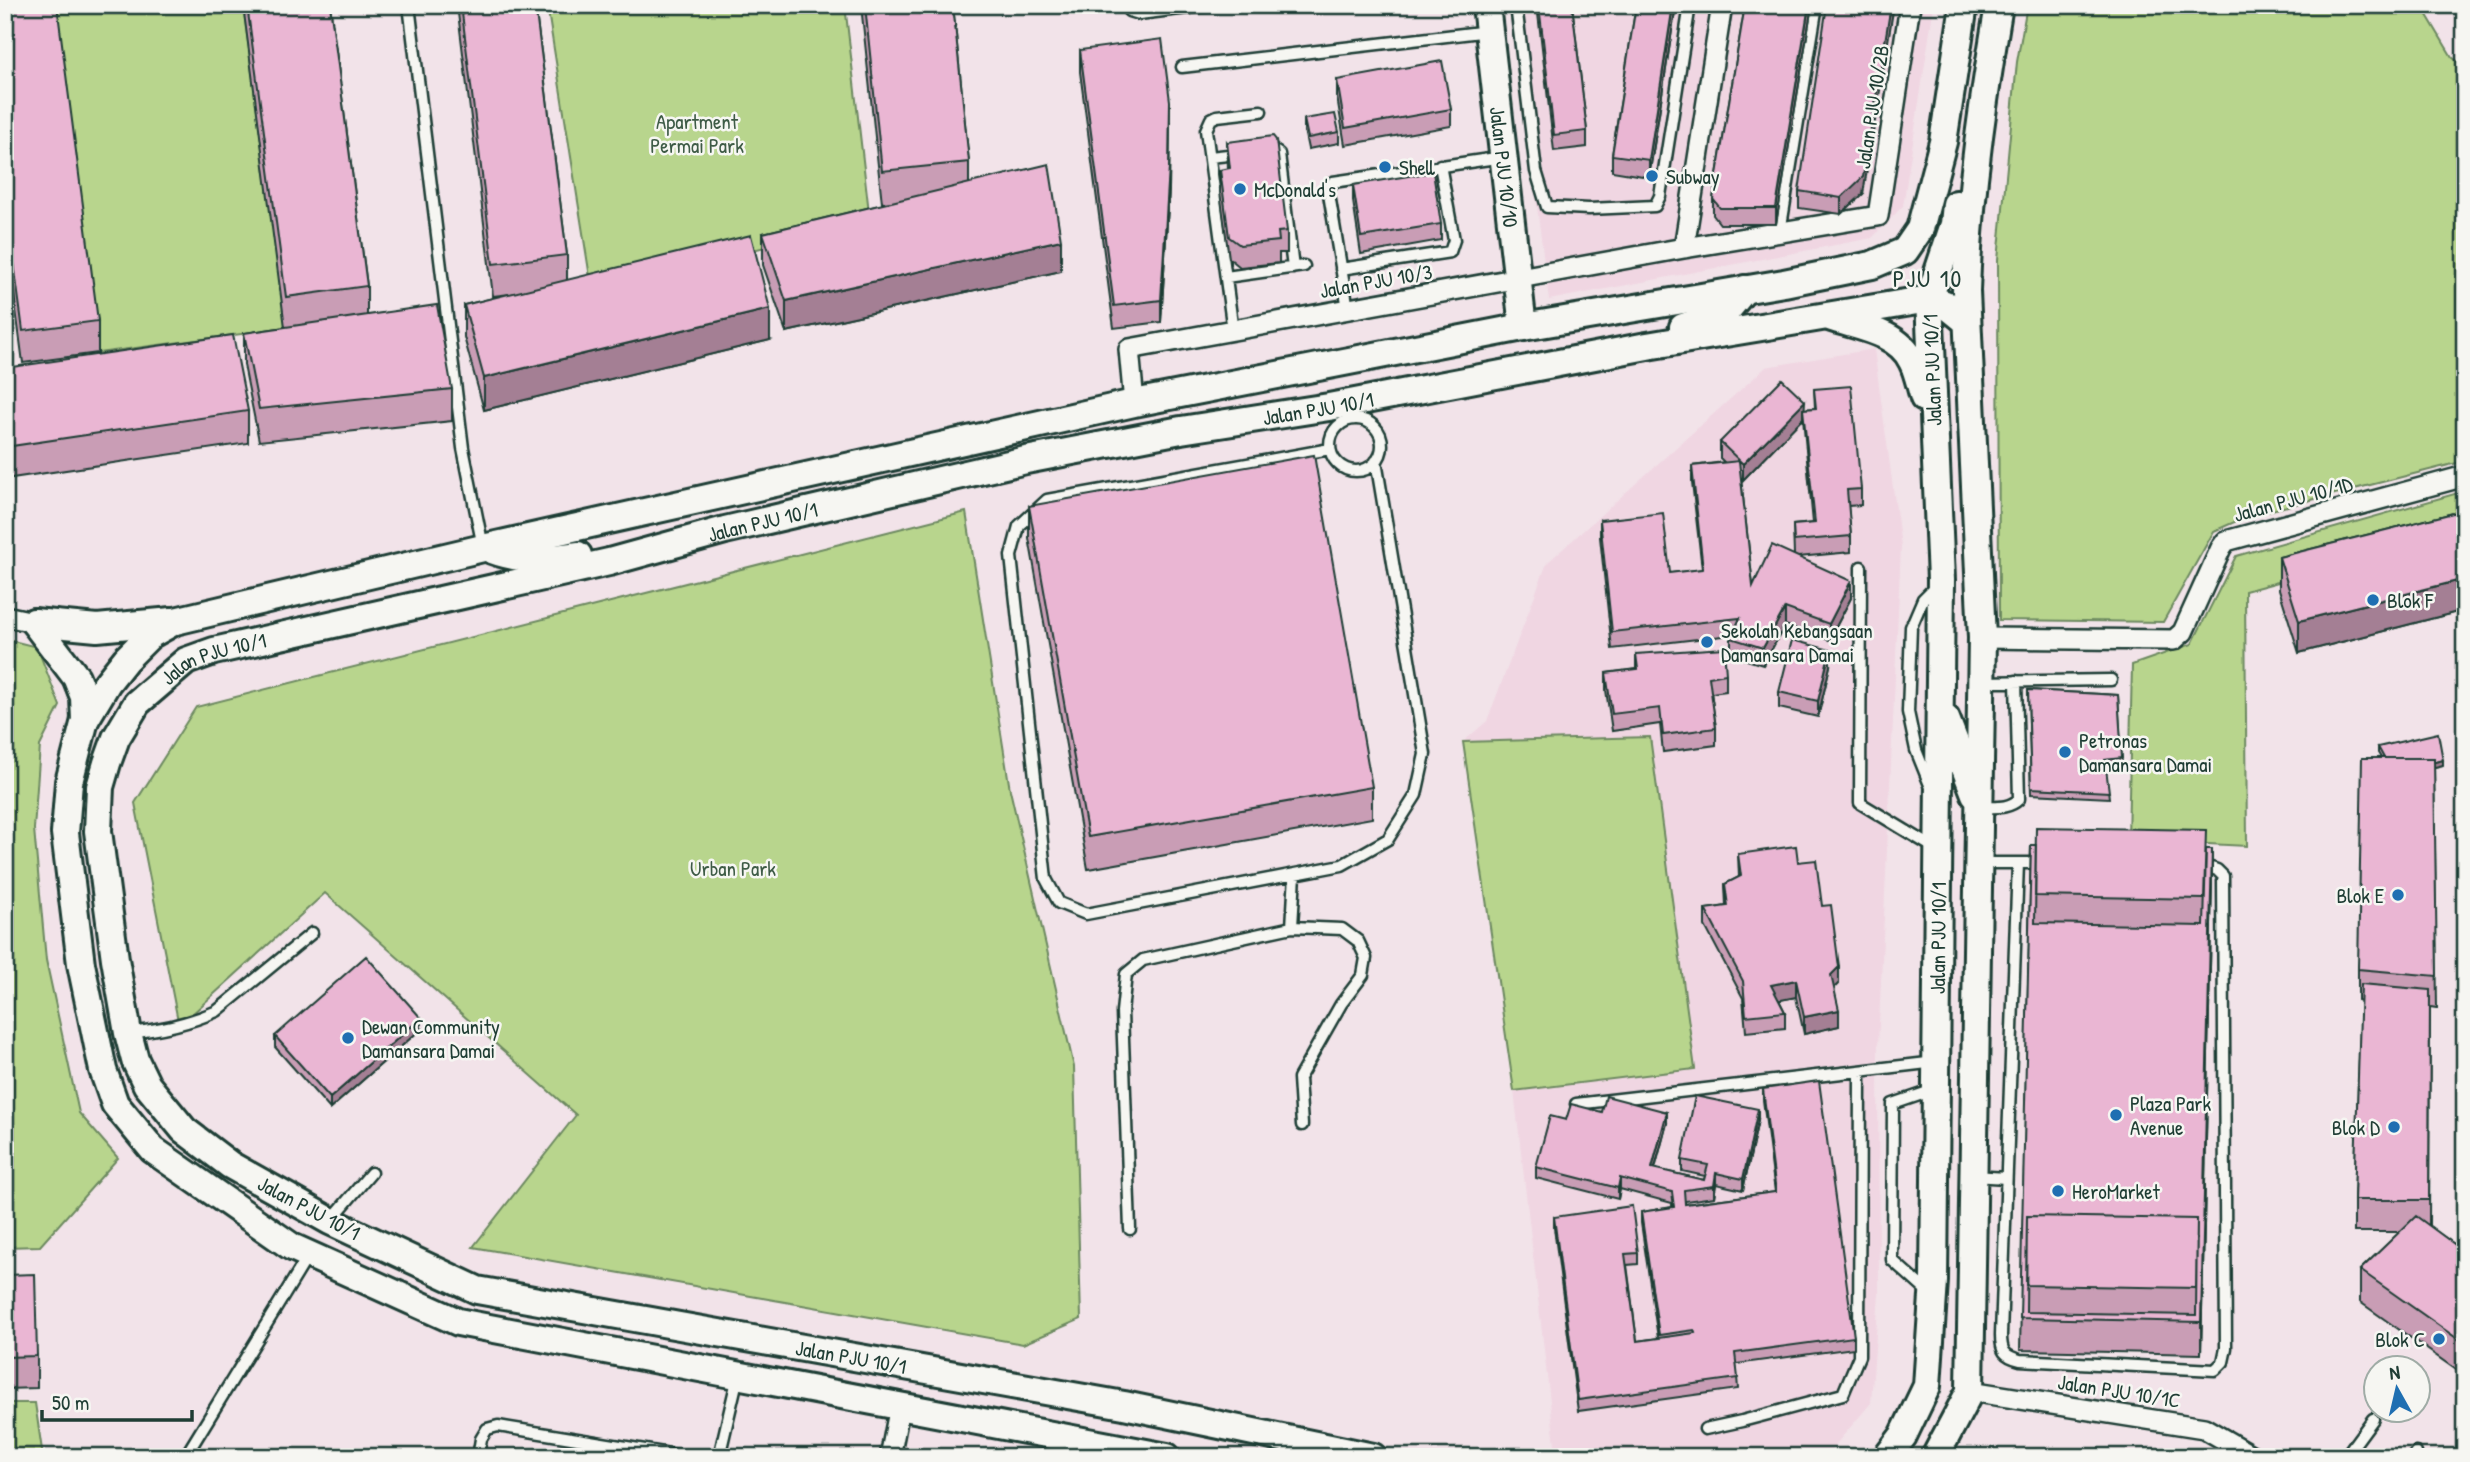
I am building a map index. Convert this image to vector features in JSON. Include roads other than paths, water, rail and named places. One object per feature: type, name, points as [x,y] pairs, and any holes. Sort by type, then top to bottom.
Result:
[{"type":"street","name":"Jalan PJU 10/10","points":[[1486,5],[1522,327]]},
{"type":"street","points":[[1684,248],[1722,5]]},
{"type":"street","name":"Jalan PJU 10/2B","points":[[1878,216],[1910,5]]},
{"type":"street","name":"Jalan PJU 10/1","points":[[1167,1457],[1115,1452],[900,1406],[458,1322],[308,1255],[153,1150],[115,1104],[103,1070],[81,964],[65,833],[69,782],[85,720],[107,683],[126,659],[150,635],[175,621],[483,548],[1134,403],[1522,327],[1784,283],[1872,265],[1905,251],[1920,229],[1943,142],[1964,5]]},
{"type":"street","name":"Jalan PJU 10/1","points":[[1935,1457],[1970,1391],[1982,638],[1966,321],[1967,243],[1976,143],[1999,5]]},
{"type":"street","points":[[1966,321],[1945,304],[1929,299],[1954,224],[1958,184],[1976,143]]},
{"type":"street","name":"Jalan PJU 10/3","points":[[1134,403],[1129,349],[1684,248],[1878,216]]},
{"type":"street","points":[[1647,346],[1685,326],[1725,313],[1745,289]]},
{"type":"street","name":"Jalan PJU 10/1","points":[[1373,1457],[1124,1405],[477,1290],[330,1221],[230,1165],[184,1130],[147,1085],[135,1060],[115,959],[98,831],[100,787],[116,738],[137,704],[186,661],[214,651],[609,562],[725,530],[1039,457],[1181,430],[1331,420],[1372,398],[1647,346],[1929,299],[1941,580],[1933,1297],[1927,1385],[1903,1436],[1886,1457]]},
{"type":"street","points":[[1827,316],[1888,336],[1903,348],[1912,361],[1934,431]]},
{"type":"street","name":"Jalan PJU 10/1D","points":[[1982,638],[2174,640],[2182,632],[2226,541],[2465,476]]},
{"type":"street","points":[[483,548],[503,554],[551,559],[725,530]]},
{"type":"street","points":[[5,616],[34,622],[97,628],[175,621]]},
{"type":"street","points":[[34,622],[76,677],[84,697],[85,720]]},
{"type":"street","points":[[1941,704],[1979,807]]},
{"type":"street","points":[[65,833],[115,959]]},
{"type":"street","points":[[645,1357],[751,1339]]},
{"type":"street","name":"Jalan PJU 10/1C","points":[[1970,1391],[2204,1428],[2254,1457]]},
{"type":"street","points":[[890,1457],[900,1406]]},
{"type":"lane","points":[[409,5],[463,448],[483,548]]},
{"type":"lane","points":[[1124,5],[1129,11],[1139,14],[1213,5]]},
{"type":"lane","points":[[1516,5],[1536,171],[1547,206],[1589,209],[1655,206],[1660,196],[1690,5]]},
{"type":"lane","points":[[1780,232],[1817,5]]},
{"type":"lane","points":[[1182,68],[1489,32]]},
{"type":"lane","points":[[1233,331],[1206,130],[1211,119],[1261,111]]},
{"type":"lane","points":[[1226,277],[1299,267],[1279,154],[1273,150],[1261,151]]},
{"type":"lane","points":[[1210,157],[1248,153]]},
{"type":"lane","points":[[1348,309],[1329,194],[1329,187],[1333,182],[1503,157]]},
{"type":"lane","points":[[1341,269],[1450,251],[1454,240],[1440,165]]},
{"type":"lane","points":[[1330,449],[1047,500],[1019,526],[1011,556],[1046,878],[1059,903],[1086,914],[1342,865],[1388,839],[1416,795],[1425,754],[1376,461],[1382,445],[1376,430],[1372,398]]},
{"type":"lane","points":[[1376,430],[1362,420],[1331,420],[1330,449],[1338,464],[1353,471],[1362,470],[1376,461]]},
{"type":"lane","points":[[1861,567],[1860,803],[1939,851]]},
{"type":"lane","points":[[1940,811],[1916,750],[1908,712],[1911,626],[1923,599],[1941,580]]},
{"type":"lane","points":[[1982,682],[2111,680]]},
{"type":"lane","points":[[1979,807],[2005,807],[2019,799],[2016,681]]},
{"type":"lane","points":[[1979,863],[2057,864]]},
{"type":"lane","points":[[2018,863],[2006,1178],[2001,1344],[2003,1352],[2008,1357],[2020,1360],[2216,1370],[2222,1362],[2226,1348],[2223,876],[2217,870],[2200,864],[2187,864]]},
{"type":"lane","points":[[1292,926],[1295,874]]},
{"type":"lane","points":[[1130,1229],[1122,1012],[1126,974],[1143,960],[1292,926],[1342,929],[1358,941],[1366,958],[1363,975],[1335,1013],[1299,1078],[1302,1125]]},
{"type":"lane","points":[[128,1033],[166,1029],[217,1011],[312,933]]},
{"type":"lane","points":[[1576,1104],[1936,1062]]},
{"type":"lane","points":[[1705,1429],[1843,1394],[1860,1356],[1860,1071]]},
{"type":"lane","points":[[1933,1297],[1892,1260],[1893,1104],[1936,1090]]},
{"type":"lane","points":[[330,1221],[371,1172]]},
{"type":"lane","points":[[1974,1176],[2006,1178]]},
{"type":"lane","points":[[185,1457],[308,1255]]},
{"type":"lane","points":[[719,1457],[738,1375]]},
{"type":"lane","points":[[2345,1457],[2368,1424]]},
{"type":"lane","points":[[478,1457],[481,1439],[487,1429],[498,1426],[654,1454],[688,1457]]},
{"type":"place","name":"Shell","points":[[1385,167]]},
{"type":"place","name":"Subway","points":[[1652,176]]},
{"type":"place","name":"McDonald's","points":[[1240,189]]},
{"type":"place","name":"Blok F","points":[[2373,600]]},
{"type":"place","name":"Sekolah Kebangsaan Damansara Damai","points":[[1707,642]]},
{"type":"place","name":"Petronas Damansara Damai","points":[[2065,752]]},
{"type":"place","name":"Blok E","points":[[2398,895]]},
{"type":"place","name":"Dewan Community Damansara Damai","points":[[348,1038]]},
{"type":"place","name":"Plaza Park Avenue","points":[[2116,1115]]},
{"type":"place","name":"Blok D","points":[[2394,1127]]},
{"type":"place","name":"HeroMarket","points":[[2058,1191]]},
{"type":"place","name":"Blok C","points":[[2439,1339]]},
{"type":"district","name":"PJU 10","points":[[1928,278]]},
{"type":"park label","name":"Apartment Permai Park","points":[[697,133]]},
{"type":"park label","name":"Urban Park","points":[[733,868]]}]
